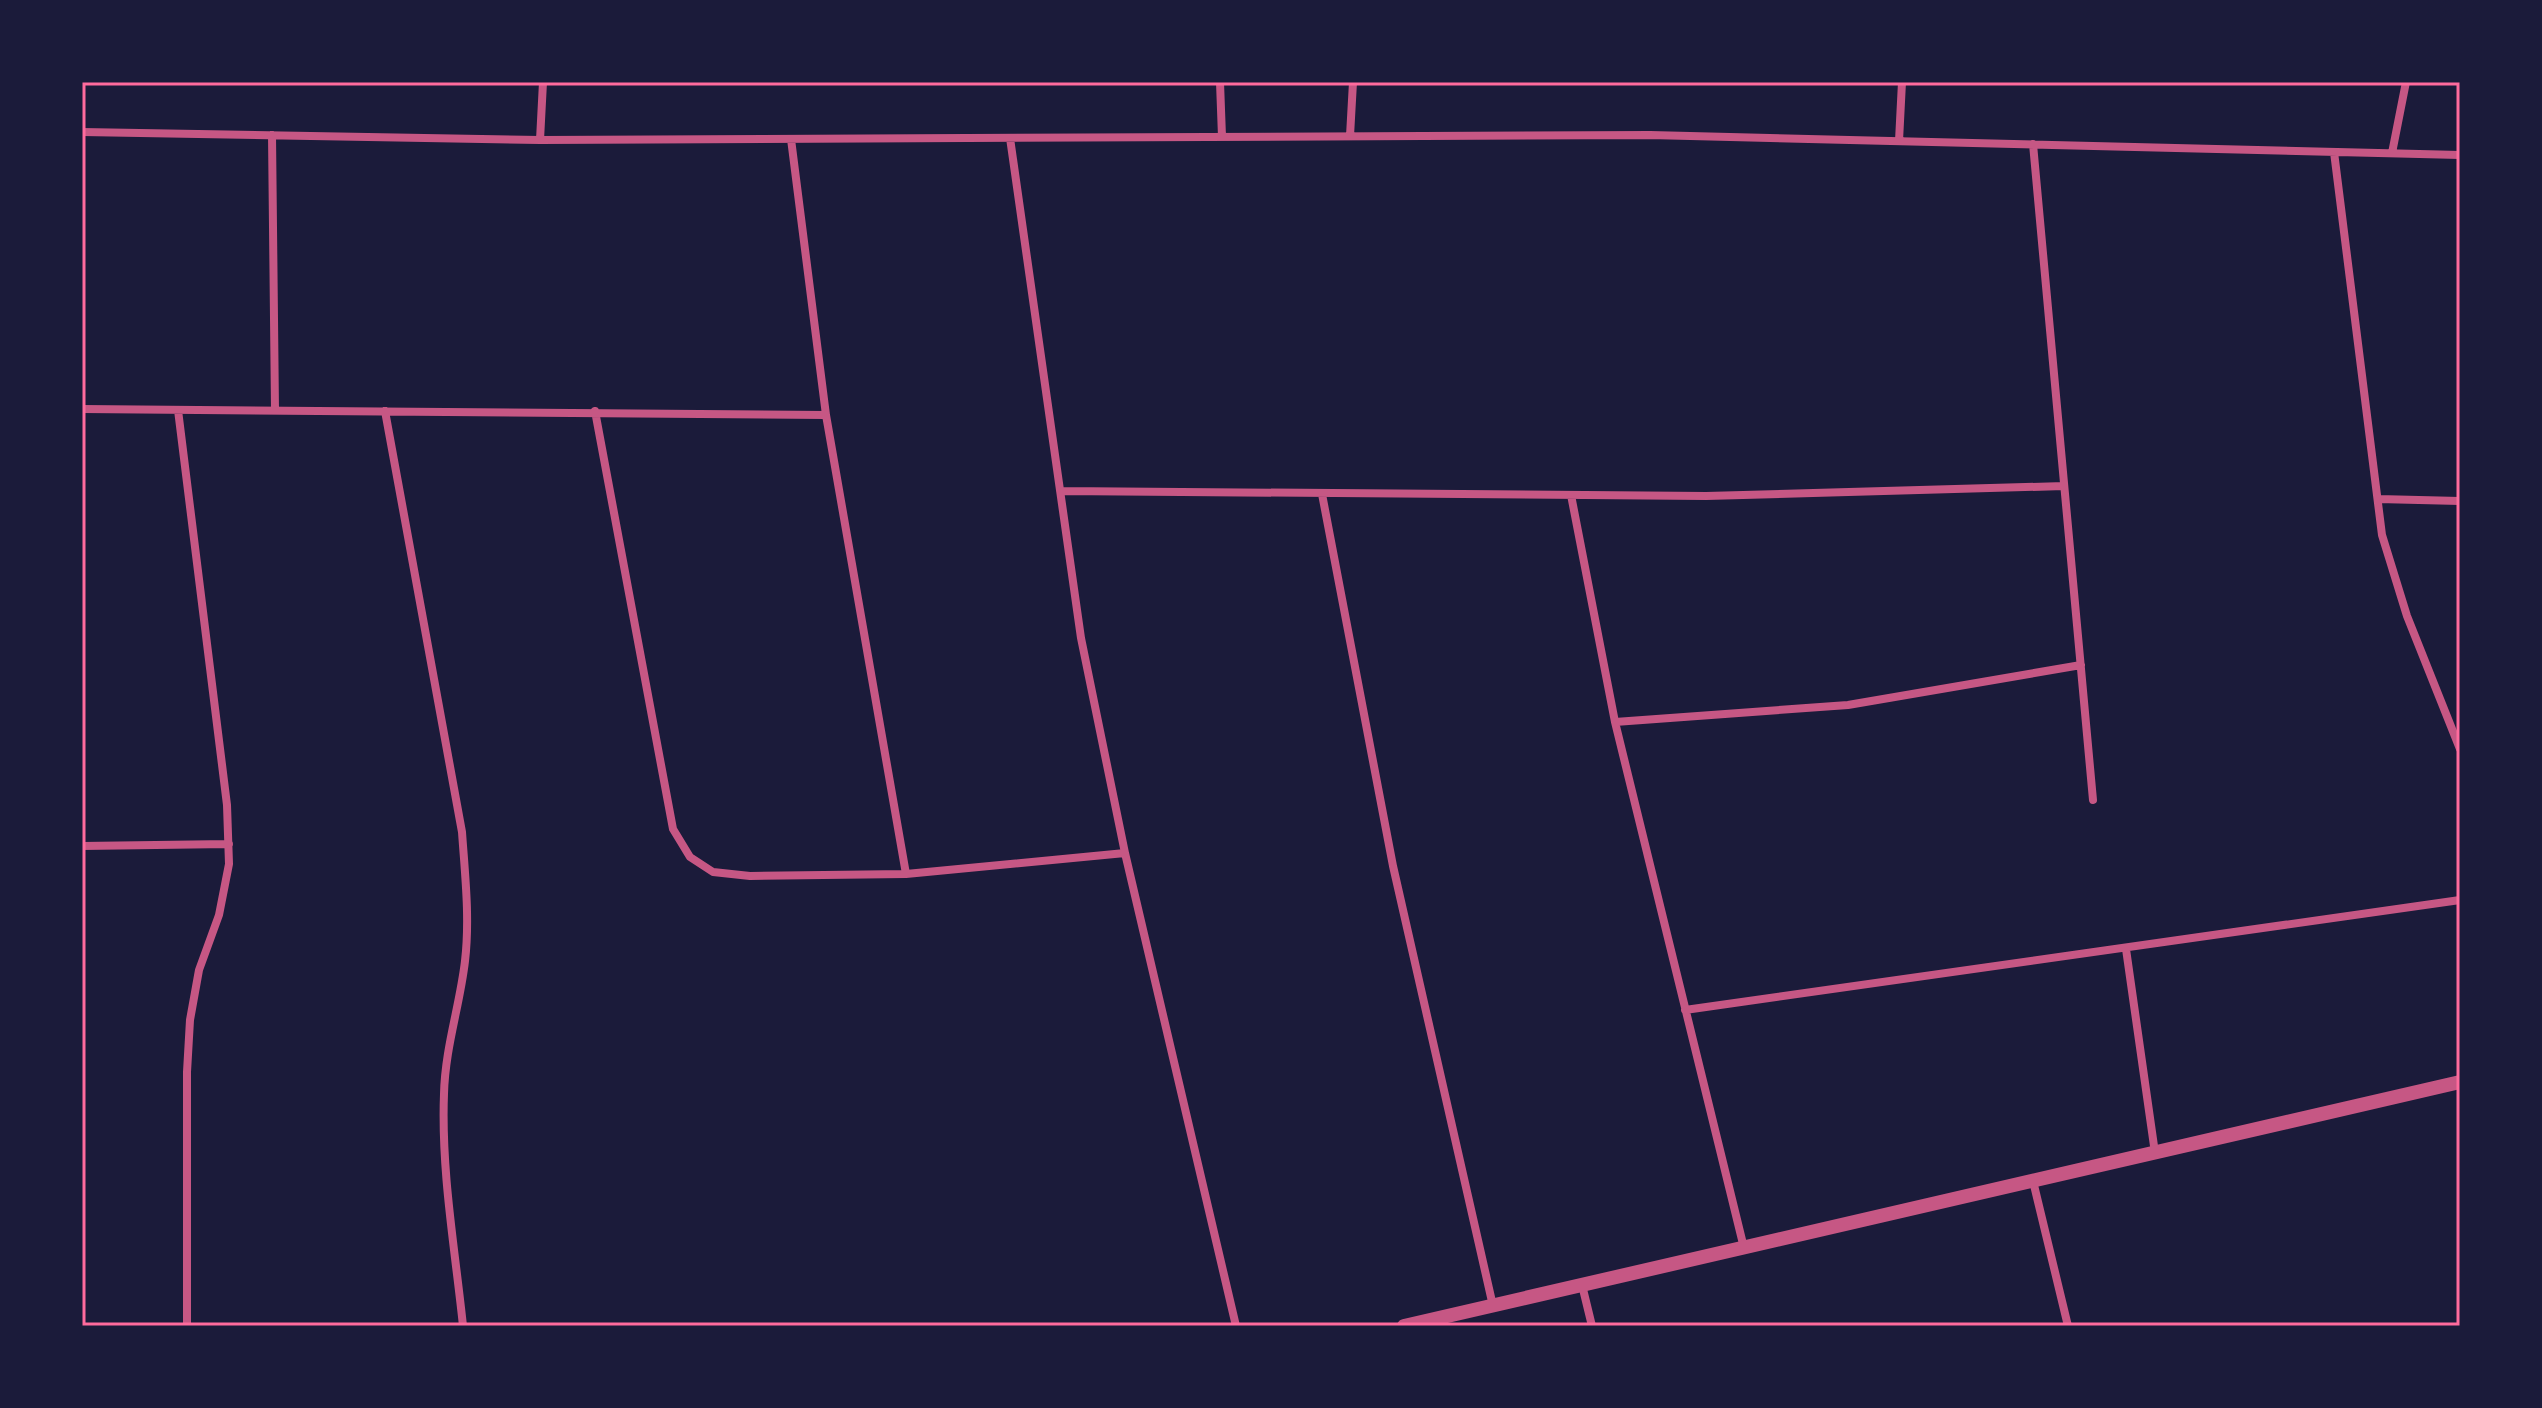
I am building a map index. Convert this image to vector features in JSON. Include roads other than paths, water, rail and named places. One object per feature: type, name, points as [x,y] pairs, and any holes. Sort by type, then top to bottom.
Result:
[{"type":"street","points":[[540,140],[543,82]]},
{"type":"street","points":[[1220,82],[1222,137]]},
{"type":"street","points":[[1350,136],[1353,82]]},
{"type":"street","points":[[1899,141],[1902,82]]},
{"type":"street","points":[[2392,153],[2406,82]]},
{"type":"street","points":[[82,132],[540,140],[1650,135],[2460,155]]},
{"type":"street","points":[[272,135],[275,410]]},
{"type":"street","points":[[1010,138],[1081,638],[1125,853],[1236,1326]]},
{"type":"street","points":[[791,139],[826,415],[906,874]]},
{"type":"street","points":[[2033,144],[2093,800]]},
{"type":"street","points":[[2334,152],[2382,535],[2407,616],[2460,749]]},
{"type":"street","points":[[82,409],[826,415]]},
{"type":"street","points":[[178,410],[227,805],[229,844],[229,864],[219,915],[199,970],[190,1020],[187,1072],[187,1326]]},
{"type":"street","points":[[385,411],[462,832],[467,900],[465,961],[449,1039],[444,1093],[445,1157],[463,1326]]},
{"type":"street","points":[[595,411],[673,829],[690,857],[713,872],[750,876],[906,874],[1125,853]]},
{"type":"street","points":[[1061,491],[1706,496],[2064,486]]},
{"type":"street","points":[[1322,494],[1393,866],[1493,1306]]},
{"type":"street","points":[[1571,495],[1615,722],[1744,1248]]},
{"type":"street","points":[[2378,499],[2460,501]]},
{"type":"street","points":[[1615,722],[1848,705],[2081,665]]},
{"type":"street","points":[[82,846],[229,844]]},
{"type":"street","points":[[1685,1010],[2460,900]]},
{"type":"street","points":[[2126,949],[2155,1153]]},
{"type":"street","points":[[1404,1326],[2460,1082]]},
{"type":"street","points":[[2033,1181],[2068,1326]]},
{"type":"street","points":[[1582,1285],[1592,1326]]}]
